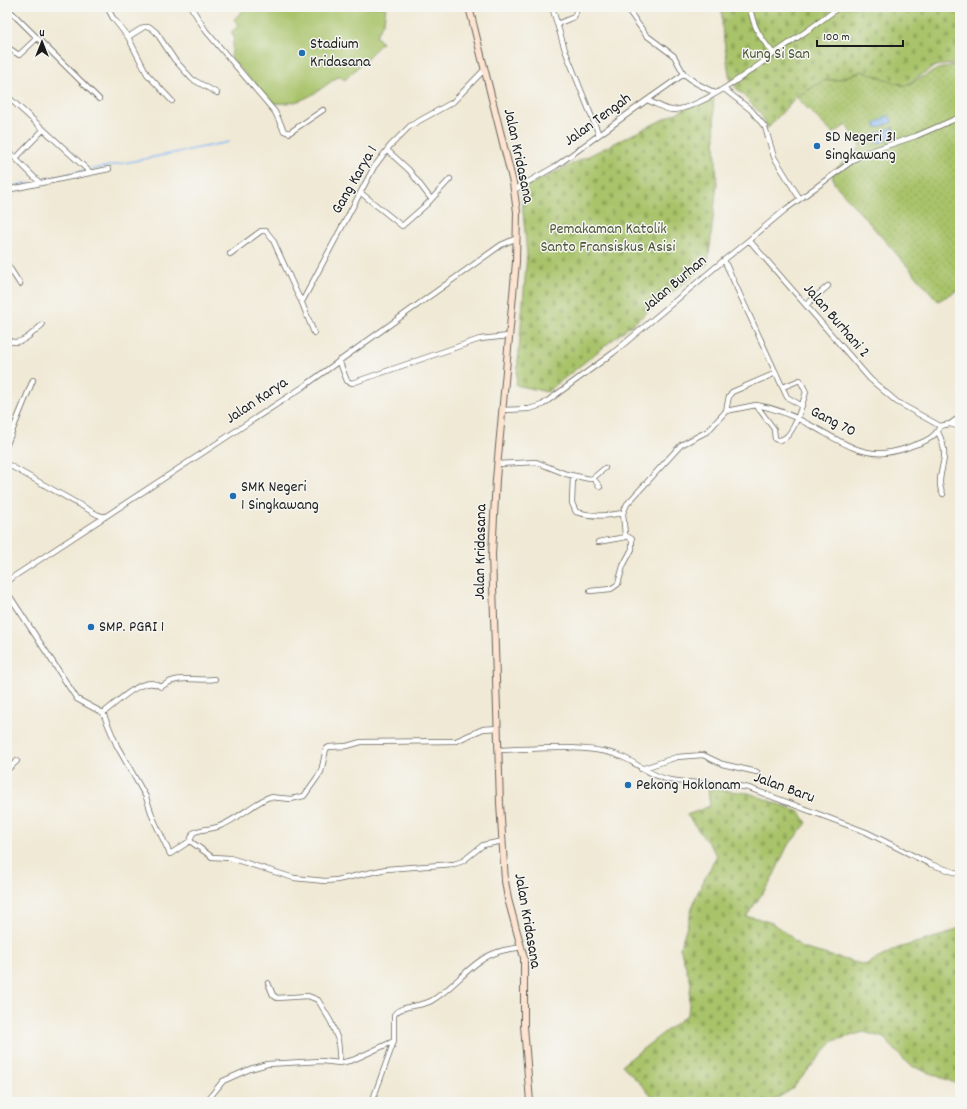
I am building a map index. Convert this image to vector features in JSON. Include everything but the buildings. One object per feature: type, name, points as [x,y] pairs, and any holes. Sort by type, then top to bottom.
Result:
[{"type":"street","points":[[107,7],[113,18],[128,38],[144,69],[172,101]]},
{"type":"street","points":[[191,7],[206,31],[275,112],[284,130],[289,133],[292,132],[324,110]]},
{"type":"street","name":"Jalan Kridasana","points":[[469,7],[514,190],[517,212],[517,238],[498,464],[492,583],[503,841],[507,894],[522,948],[525,970],[526,1049],[530,1102]]},
{"type":"street","points":[[552,7],[587,106],[599,134]]},
{"type":"street","points":[[557,24],[574,18],[576,12],[575,7]]},
{"type":"street","points":[[626,7],[646,35],[674,56],[684,74],[704,88],[715,93]]},
{"type":"street","points":[[750,7],[760,38],[774,54]]},
{"type":"street","name":"Jalan Tengah","points":[[514,190],[556,166],[648,100],[671,110],[691,105],[724,89],[815,26],[839,7]]},
{"type":"street","points":[[7,8],[99,99]]},
{"type":"street","points":[[128,38],[144,27],[152,28],[162,39],[174,59],[188,75],[217,94]]},
{"type":"street","points":[[7,47],[19,55],[37,38]]},
{"type":"street","name":"Gang Karya 1","points":[[300,298],[302,300],[304,298],[374,167],[387,150],[410,126],[453,102],[485,69]]},
{"type":"street","points":[[648,100],[684,74]]},
{"type":"street","points":[[724,89],[751,110],[765,127],[774,156],[800,199]]},
{"type":"street","points":[[7,96],[42,130],[90,172]]},
{"type":"street","points":[[724,260],[800,199],[865,153],[916,136],[960,117]]},
{"type":"street","points":[[16,158],[42,130]]},
{"type":"street","points":[[7,150],[39,181]]},
{"type":"street","points":[[387,150],[409,170],[432,199]]},
{"type":"street","points":[[7,190],[39,181],[109,169]]},
{"type":"street","points":[[360,193],[402,226],[432,199],[450,179]]},
{"type":"street","points":[[230,254],[260,231],[266,231],[273,240],[300,298],[314,333]]},
{"type":"street","name":"Jalan Karya","points":[[7,581],[291,394],[501,245],[517,238]]},
{"type":"street","name":"Jalan Burhani 2","points":[[749,240],[870,378],[897,402],[940,426]]},
{"type":"street","name":"Jalan Burhan","points":[[502,410],[528,409],[542,405],[613,354],[724,260],[783,387],[790,400],[802,406]]},
{"type":"street","points":[[7,264],[20,284]]},
{"type":"street","points":[[806,305],[828,286]]},
{"type":"street","points":[[7,340],[14,343],[21,342],[42,325]]},
{"type":"street","points":[[339,360],[347,381],[352,384],[480,339],[509,336]]},
{"type":"street","points":[[626,537],[623,513],[636,492],[668,461],[680,445],[708,430],[726,411],[729,396],[732,392],[776,373]]},
{"type":"street","points":[[7,444],[33,380]]},
{"type":"street","points":[[726,411],[756,405],[774,429],[776,441],[786,439],[797,419],[806,392],[801,380],[783,387]]},
{"type":"street","name":"Gang 70","points":[[756,405],[770,408],[797,419],[845,445],[882,454],[923,442],[938,432]]},
{"type":"street","points":[[943,494],[939,486],[944,446],[938,432],[940,426],[950,424],[960,417]]},
{"type":"street","points":[[950,424],[960,427]]},
{"type":"street","points":[[498,464],[536,462],[573,476],[593,478],[605,468]]},
{"type":"street","points":[[7,464],[98,515],[105,517]]},
{"type":"street","points":[[573,476],[572,503],[576,512],[590,516],[623,513]]},
{"type":"street","points":[[593,478],[600,487]]},
{"type":"street","points":[[590,591],[611,589],[618,584],[623,566],[633,545],[632,539],[626,537],[598,542]]},
{"type":"street","points":[[7,592],[78,699],[103,713],[116,746],[146,797],[153,818],[170,854],[190,842],[193,833],[201,829],[221,826],[242,815],[269,796],[291,799],[304,796],[321,772],[327,748],[361,742],[456,741],[483,729],[498,728]]},
{"type":"street","points":[[103,713],[143,684],[151,683],[161,687],[168,682],[184,678],[205,681],[215,679]]},
{"type":"street","name":"Jalan Baru","points":[[499,750],[558,749],[601,751],[620,756],[669,780],[731,784],[754,790],[866,832],[930,864],[960,874]]},
{"type":"street","points":[[642,768],[677,757],[703,755],[722,764],[757,772]]},
{"type":"street","points":[[7,770],[17,761]]},
{"type":"street","points":[[190,842],[212,857],[230,858],[294,878],[324,881],[337,880],[386,868],[454,864],[463,861],[483,845],[503,841]]},
{"type":"street","points":[[372,1102],[394,1041],[394,1015],[398,1010],[424,1004],[434,999],[471,968],[492,954],[522,948]]},
{"type":"street","points":[[268,983],[271,992],[277,998],[310,996],[318,1000],[331,1022],[338,1040],[340,1063]]},
{"type":"street","points":[[206,1102],[218,1086],[229,1077],[260,1066],[321,1061],[340,1063],[353,1060],[394,1041]]},
{"type":"green space","name":"Stadium Kridasana","points":[[247,7],[386,7],[384,21],[376,36],[382,43],[345,80],[339,76],[299,101],[291,103],[270,103],[231,58],[234,36],[231,32],[238,26],[234,19]]},
{"type":"green space","name":"Kung Si San","points":[[722,7],[960,7],[960,63],[935,66],[905,86],[862,71],[837,80],[825,80],[796,97],[768,128],[760,113],[730,81],[722,26]]},
{"type":"green space","points":[[960,64],[960,289],[938,301],[834,183],[832,172],[861,147],[846,125],[833,134],[796,97],[825,80],[837,80],[862,71],[905,86],[938,69]]},
{"type":"green space","name":"Pemakaman Katolik Santo Fransiskus Asisi","points":[[713,95],[717,184],[708,264],[547,392],[516,385],[527,255],[521,189]]},
{"type":"green space","points":[[708,789],[749,793],[800,812],[807,823],[787,847],[771,881],[746,917],[753,917],[772,923],[790,936],[802,948],[865,965],[898,948],[947,934],[960,927],[960,1085],[909,1065],[884,1038],[864,1032],[833,1041],[792,1089],[771,1102],[747,1102],[724,1099],[711,1102],[658,1102],[622,1065],[688,1014],[691,983],[680,948],[696,896],[717,855],[687,815],[710,806]]},
{"type":"water","points":[[888,115],[893,122],[877,128],[875,124]]},
{"type":"water","points":[[893,127],[896,136],[877,144],[874,135]]},
{"type":"waterway","points":[[89,170],[229,142]]},
{"type":"waterway","points":[[40,181],[86,170]]},
{"type":"waterway","points":[[7,187],[29,183]]},
{"type":"place","name":"Stadium Kridasana","points":[[302,53]]},
{"type":"place","name":"SD Negeri 31 Singkawang","points":[[817,146]]},
{"type":"place","name":"SMK Negeri 1 Singkawang","points":[[233,496]]},
{"type":"place","name":"SMP. PGRI 1","points":[[91,627]]},
{"type":"place","name":"Pekong Hoklonam","points":[[628,785]]}]
